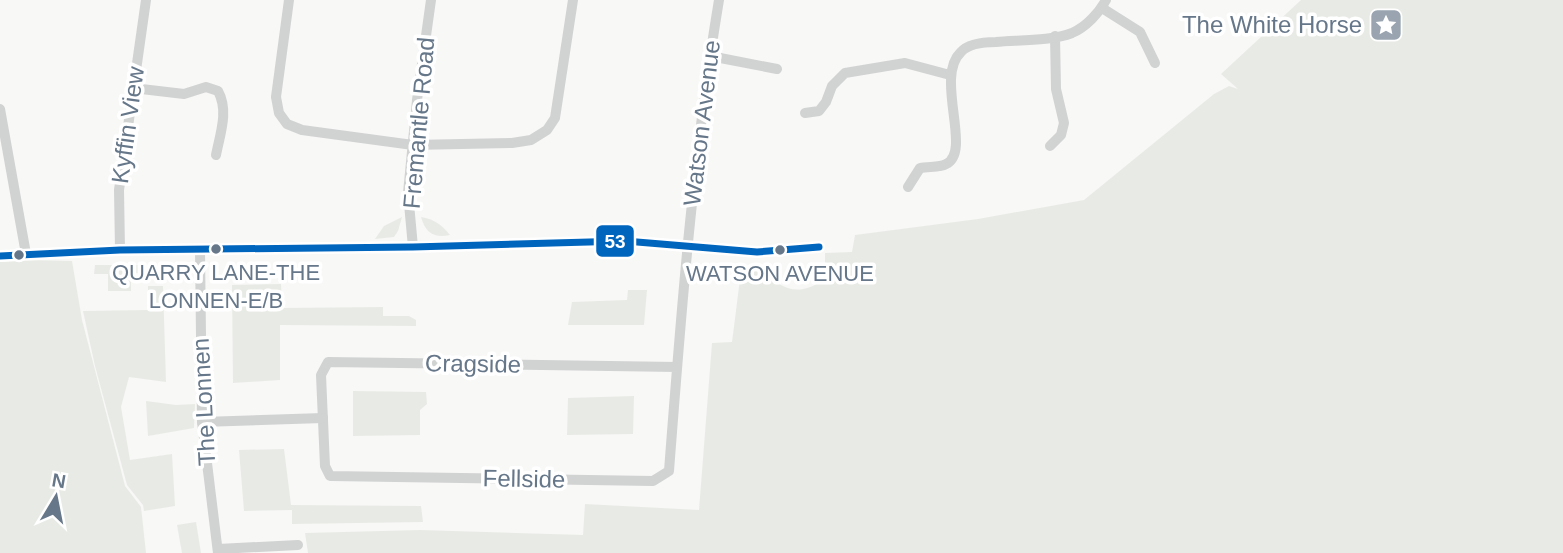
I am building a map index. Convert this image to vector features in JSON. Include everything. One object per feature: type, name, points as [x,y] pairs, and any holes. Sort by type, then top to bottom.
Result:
[{"type":"street","name":"Kyffin View","points":[[120,250],[119,190],[146,0]]},
{"type":"street","points":[[289,0],[276,97],[279,113],[287,124],[302,130],[413,145],[512,144],[531,139],[547,130],[555,118],[573,0]]},
{"type":"street","name":"Fremantle Road","points":[[413,247],[408,193],[431,0]]},
{"type":"street","name":"Watson Avenue","points":[[677,367],[686,246],[719,0]]},
{"type":"street","points":[[908,187],[920,168],[946,165],[953,158],[956,142],[950,75],[961,51],[981,42],[1072,33],[1099,13],[1104,4],[1140,32],[1155,63]]},
{"type":"street","points":[[1051,146],[1061,135],[1063,123],[1056,89],[1055,36]]},
{"type":"street","points":[[710,56],[776,69]]},
{"type":"street","points":[[804,113],[819,111],[832,86],[845,73],[905,63],[950,75]]},
{"type":"street","points":[[133,88],[184,94],[206,87],[218,91],[224,112],[216,155]]},
{"type":"street","points":[[0,109],[26,254]]},
{"type":"street","points":[[0,256],[120,250],[413,247],[625,241],[757,252],[820,247]]},
{"type":"street","name":"The Lonnen","points":[[200,250],[202,422],[218,551]]},
{"type":"street","name":"Cragside","points":[[323,418],[321,375],[328,362],[677,367]]},
{"type":"street","name":"Fellside","points":[[323,418],[325,466],[330,476],[653,481],[669,471],[677,367]]},
{"type":"street","points":[[202,422],[323,418]]},
{"type":"street","points":[[218,551],[298,545]]},
{"type":"shaded area","points":[[1301,0],[1563,0],[1563,553],[308,553],[305,533],[420,530],[583,535],[585,504],[699,510],[712,343],[732,342],[741,271],[763,271],[783,286],[796,290],[804,289],[820,282],[825,253],[852,252],[855,235],[978,219],[1084,200],[1214,94],[1229,86],[1238,89],[1221,74]]},
{"type":"shaded area","points":[[402,217],[394,237],[375,239],[384,226]]},
{"type":"shaded area","points":[[421,217],[437,223],[450,235],[439,236],[431,233]]},
{"type":"shaded area","points":[[72,261],[82,320],[125,486],[141,507],[146,553],[0,553],[0,262]]},
{"type":"shaded area","points":[[95,265],[142,265],[143,273],[131,273],[131,291],[108,291],[108,274],[94,274]]},
{"type":"shaded area","points":[[281,284],[282,308],[383,307],[383,316],[409,316],[416,320],[416,326],[280,325],[280,380],[233,383],[232,285]]},
{"type":"shaded area","points":[[148,286],[163,286],[166,382],[129,377],[121,407],[130,460],[172,454],[175,506],[144,511],[143,505],[127,485],[83,311],[148,310]]},
{"type":"shaded area","points":[[628,290],[647,290],[644,325],[568,325],[572,302],[627,300]]},
{"type":"shaded area","points":[[353,391],[426,392],[427,404],[420,410],[420,435],[353,436]]},
{"type":"shaded area","points":[[634,396],[633,434],[567,435],[568,398]]},
{"type":"shaded area","points":[[146,401],[176,405],[195,404],[194,428],[148,436]]},
{"type":"shaded area","points":[[284,449],[291,505],[421,506],[423,522],[292,524],[292,510],[244,511],[239,450]]},
{"type":"shaded area","points":[[196,522],[201,553],[182,553],[177,525]]},
{"type":"transit line","name":"53","points":[[0,256],[120,250],[413,247],[625,241],[757,252],[819,247]]},
{"type":"place","name":"The White Horse","points":[[1386,25]]},
{"type":"place","name":"QUARRY LANE-THE LONNEN-E/B","points":[[216,249]]},
{"type":"place","name":"WATSON AVENUE","points":[[780,250]]}]
